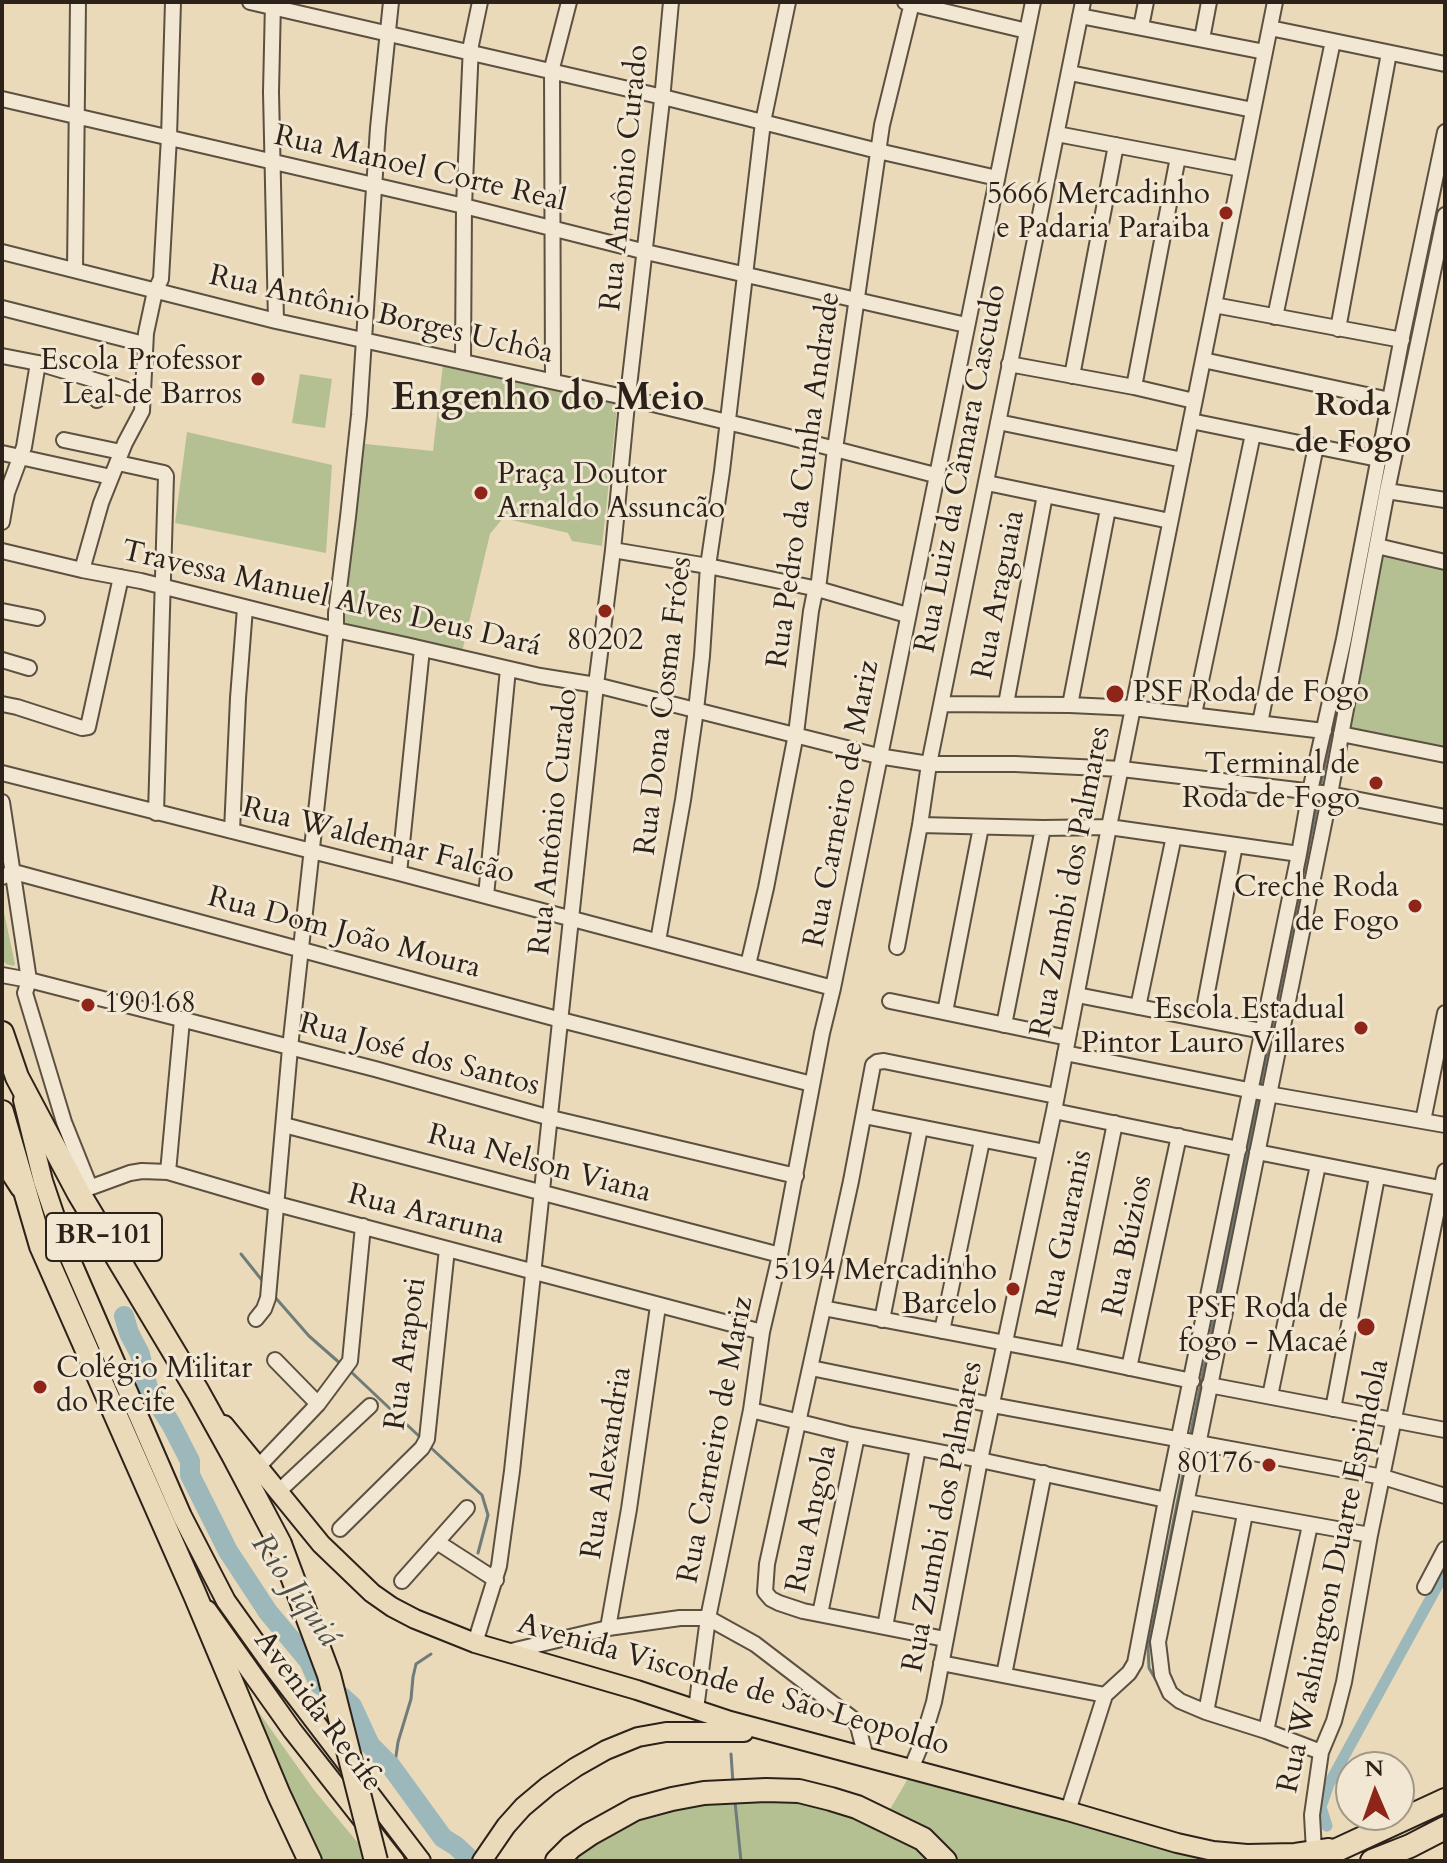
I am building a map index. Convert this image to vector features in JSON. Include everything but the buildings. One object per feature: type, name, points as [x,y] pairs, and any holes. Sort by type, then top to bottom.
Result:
[{"type":"highway","name":"Avenida Visconde de São Leopoldo","points":[[2,1033],[17,1077],[84,1189],[280,1544],[329,1675],[376,1861]]},
{"type":"highway","name":"BR-101","points":[[2,1112],[41,1246],[310,1861]]},
{"type":"highway","points":[[557,1861],[590,1834],[635,1809],[704,1793],[785,1790],[857,1807],[923,1839],[945,1861]]},
{"type":"highway","points":[[279,1795],[292,1861]]},
{"type":"highway","points":[[1314,1856],[1348,1845],[1445,1800]]},
{"type":"highway","points":[[1372,1861],[1445,1828]]},
{"type":"main road","name":"Avenida Recife","points":[[17,1077],[43,1181],[66,1249],[190,1530],[226,1601],[421,1861]]},
{"type":"main road","points":[[2,1160],[26,1198]]},
{"type":"main road","name":"Avenida Visconde de São Leopoldo","points":[[198,1392],[321,1544],[372,1593],[415,1619],[475,1643],[730,1721],[1177,1843],[1213,1851],[1314,1856]]},
{"type":"main road","name":"Avenida Recife","points":[[195,1595],[292,1730],[395,1861]]},
{"type":"main road","points":[[482,1861],[523,1807],[548,1786],[606,1750],[638,1737],[666,1732],[771,1732]]},
{"type":"main road","points":[[1389,1861],[1410,1846]]},
{"type":"street","points":[[75,270],[78,2]]},
{"type":"street","points":[[82,570],[95,522],[127,437],[140,416],[144,395],[144,344],[155,291],[161,279],[173,2]]},
{"type":"street","points":[[250,2],[273,4],[388,35],[663,97],[997,178]]},
{"type":"street","points":[[256,1319],[268,1298],[290,1048],[359,415],[373,186],[391,2]]},
{"type":"street","points":[[463,362],[464,206],[471,53],[480,2]]},
{"type":"street","points":[[553,381],[552,73],[569,2]]},
{"type":"street","name":"Rua Antônio Curado","points":[[475,1643],[496,1580],[529,1331],[671,2]]},
{"type":"street","name":"Rua Dona Cosma Fróes","points":[[658,941],[696,710],[708,566],[763,122],[788,2]]},
{"type":"street","name":"Rua Carneiro de Mariz","points":[[696,1709],[708,1618],[751,1410],[762,1332],[1033,2]]},
{"type":"street","points":[[1141,27],[1146,2]]},
{"type":"street","points":[[1202,39],[1209,2]]},
{"type":"street","name":"Rua Zumbi dos Palmares","points":[[911,1769],[931,1714],[1275,2]]},
{"type":"street","points":[[908,3],[1027,31]]},
{"type":"street","name":"Rua Pedro da Cunha Andrade","points":[[748,965],[796,734],[878,151],[908,3]]},
{"type":"street","points":[[273,4],[276,321]]},
{"type":"street","points":[[1082,9],[1141,27],[1265,52]]},
{"type":"street","name":"Rua Luiz da Câmara Cascudo","points":[[897,947],[929,764],[1082,9]]},
{"type":"street","points":[[1270,28],[1445,64]]},
{"type":"street","points":[[1275,317],[1333,41]]},
{"type":"street","points":[[1338,329],[1389,53]]},
{"type":"street","points":[[1070,73],[1253,110]]},
{"type":"street","name":"Rua Manoel Corte Real","points":[[2,99],[966,325]]},
{"type":"street","points":[[1068,1811],[1105,1695],[1129,1673],[1135,1663],[1445,132]]},
{"type":"street","points":[[1057,134],[1241,169]]},
{"type":"street","points":[[1072,376],[1116,145]]},
{"type":"street","points":[[1134,387],[1178,157]]},
{"type":"street","points":[[1321,1752],[1180,1701],[1170,1693],[1162,1675],[1158,1654],[1160,1629],[1445,215]]},
{"type":"street","name":"Rua Antônio Borges Uchôa","points":[[2,252],[276,321],[628,398],[935,475]]},
{"type":"street","points":[[1214,305],[1402,340]]},
{"type":"street","points":[[2,308],[144,344]]},
{"type":"street","points":[[2,356],[38,363],[144,395]]},
{"type":"street","points":[[1203,360],[1390,400]]},
{"type":"street","points":[[2,522],[7,493],[22,458],[38,363]]},
{"type":"street","points":[[1009,364],[1194,401]]},
{"type":"street","points":[[97,400],[100,382]]},
{"type":"street","points":[[1191,421],[1378,459]]},
{"type":"street","points":[[998,422],[1183,460]]},
{"type":"street","points":[[27,430],[43,433]]},
{"type":"street","points":[[1194,714],[1253,434]]},
{"type":"street","points":[[64,440],[166,475],[156,813]]},
{"type":"street","points":[[1260,723],[1316,446]]},
{"type":"street","points":[[2,453],[111,477]]},
{"type":"street","points":[[987,483],[1170,521]]},
{"type":"street","points":[[1387,491],[1445,500]]},
{"type":"street","name":"Rua Araguaia","points":[[1006,704],[1045,495]]},
{"type":"street","points":[[1070,705],[1108,509]]},
{"type":"street","points":[[1377,546],[1445,562]]},
{"type":"street","points":[[613,550],[818,589],[907,615]]},
{"type":"street","name":"Travessa Manuel Alves Deus Dará","points":[[2,551],[508,669],[596,685],[878,756],[929,764],[1122,769],[1310,791],[1445,817]]},
{"type":"street","points":[[2,704],[86,728],[121,577]]},
{"type":"street","points":[[232,831],[245,608]]},
{"type":"street","points":[[2,611],[37,618]]},
{"type":"street","points":[[399,873],[422,649]]},
{"type":"street","points":[[2,660],[29,668]]},
{"type":"street","points":[[486,896],[508,669]]},
{"type":"street","points":[[941,704],[1133,708],[1324,731]]},
{"type":"street","points":[[1341,734],[1445,755]]},
{"type":"street","name":"Rua Waldemar Falcão","points":[[2,773],[399,873],[833,988]]},
{"type":"street","points":[[2,802],[8,875],[29,980],[25,993],[84,1189]]},
{"type":"street","points":[[920,825],[1109,827],[1299,854]]},
{"type":"street","points":[[945,1012],[981,827]]},
{"type":"street","points":[[1004,1025],[1043,828]]},
{"type":"street","points":[[1138,1007],[1174,836]]},
{"type":"street","points":[[1202,1019],[1235,845]]},
{"type":"street","name":"Rua Dom João Moura","points":[[8,875],[812,1084]]},
{"type":"street","name":"Rua José dos Santos","points":[[2,975],[551,1118],[796,1176]]},
{"type":"street","points":[[1077,995],[1262,1031]]},
{"type":"street","points":[[890,1001],[1004,1025],[1066,1046],[1268,1094],[1445,1125]]},
{"type":"street","points":[[1423,1121],[1440,1064],[1445,1013]]},
{"type":"street","points":[[168,1172],[182,1020]]},
{"type":"street","points":[[945,1639],[803,1611],[779,1603],[766,1594],[767,1564],[875,1063],[884,1061],[1056,1096]]},
{"type":"street","points":[[1054,1111],[1239,1149]]},
{"type":"street","points":[[864,1116],[1045,1152]]},
{"type":"street","name":"Rua Guaranis","points":[[1068,1355],[1115,1123]]},
{"type":"street","name":"Rua Nelson Viana","points":[[284,1125],[780,1255]]},
{"type":"street","points":[[882,1320],[920,1128]]},
{"type":"street","name":"Rua Búzios","points":[[1129,1368],[1179,1136]]},
{"type":"street","points":[[942,1331],[982,1141]]},
{"type":"street","points":[[1257,1152],[1443,1188]]},
{"type":"street","points":[[1270,1396],[1318,1165]]},
{"type":"street","name":"Rua Washington Duarte Espindola","points":[[1314,1856],[1312,1815],[1321,1752],[1334,1721],[1344,1682],[1370,1535],[1445,1171]]},
{"type":"street","name":"Rua Araruna","points":[[84,1189],[130,1173],[168,1172],[277,1204],[762,1332]]},
{"type":"street","points":[[1333,1409],[1377,1177]]},
{"type":"street","points":[[258,1467],[318,1404],[346,1366],[363,1226]]},
{"type":"street","name":"Rua Arapoti","points":[[340,1529],[424,1443],[447,1249]]},
{"type":"street","name":"Rua Alexandria","points":[[608,1628],[629,1509],[658,1306]]},
{"type":"street","points":[[823,1308],[1192,1381]]},
{"type":"street","points":[[275,1360],[318,1404]]},
{"type":"street","points":[[811,1368],[992,1405],[1383,1477],[1445,1496]]},
{"type":"street","points":[[1209,1385],[1445,1430]]},
{"type":"street","points":[[278,1492],[370,1406]]},
{"type":"street","points":[[751,1410],[857,1436],[1166,1500]]},
{"type":"street","name":"Rua Angola","points":[[820,1614],[857,1436]]},
{"type":"street","points":[[885,1627],[918,1448]]},
{"type":"street","points":[[1004,1675],[1044,1473]]},
{"type":"street","points":[[1187,1502],[1370,1535]]},
{"type":"street","points":[[402,1581],[467,1508]]},
{"type":"street","points":[[1206,1712],[1245,1514]]},
{"type":"street","points":[[1266,1731],[1310,1525]]},
{"type":"street","points":[[437,1542],[496,1580]]},
{"type":"street","points":[[1425,1587],[1445,1549]]},
{"type":"street","name":"Rua Carneiro de Mariz","points":[[505,1652],[608,1628],[680,1618],[708,1618],[755,1644],[853,1719],[858,1726],[866,1758]]},
{"type":"street","points":[[941,1663],[1105,1695]]},
{"type":"green space","name":"Praça Doutor Arnaldo Assuncão","points":[[443,364],[614,404],[617,409],[602,546],[572,541],[568,533],[503,518],[490,534],[462,652],[341,623],[356,443],[433,451]]},
{"type":"green space","points":[[300,374],[332,379],[325,428],[292,423]]},
{"type":"green space","points":[[187,432],[332,465],[326,553],[175,523]]},
{"type":"green space","points":[[1383,555],[1445,567],[1445,751],[1347,731]]},
{"type":"green space","points":[[2,903],[15,964],[14,966],[2,959]]},
{"type":"green space","points":[[194,1621],[314,1790],[373,1861],[298,1861]]},
{"type":"green space","points":[[910,1775],[1176,1845],[1307,1861],[550,1861],[586,1824],[751,1790],[885,1818]]},
{"type":"waterway","points":[[1376,510],[1440,188]]},
{"type":"waterway","points":[[1321,784],[1341,686]]},
{"type":"waterway","points":[[1261,1083],[1318,801]]},
{"type":"waterway","points":[[1191,1432],[1258,1100]]},
{"type":"waterway","points":[[241,1254],[265,1284]]},
{"type":"waterway","points":[[274,1296],[309,1336],[342,1365]]},
{"type":"waterway","name":"Rio Jiquiá","points":[[124,1316],[140,1354],[148,1388],[190,1461],[190,1475],[228,1551],[268,1612],[309,1661],[319,1684],[352,1706],[370,1745],[390,1765],[443,1838],[472,1861]]},
{"type":"waterway","points":[[348,1369],[421,1438]]},
{"type":"waterway","points":[[429,1446],[482,1495],[488,1515],[478,1553]]},
{"type":"waterway","points":[[1156,1680],[1149,1668],[1148,1648],[1188,1449]]},
{"type":"waterway","points":[[1327,1826],[1321,1807],[1329,1784],[1445,1572]]},
{"type":"waterway","points":[[394,1770],[416,1664],[431,1654]]},
{"type":"waterway","points":[[731,1754],[733,1783]]},
{"type":"waterway","points":[[735,1802],[741,1861]]},
{"type":"place","name":"5666 Mercadinho e Padaria Paraiba","points":[[1226,213]]},
{"type":"place","name":"Escola Professor Leal de Barros","points":[[258,379]]},
{"type":"place","name":"Praça Doutor Arnaldo Assuncão","points":[[481,493]]},
{"type":"place","name":"80202","points":[[605,611]]},
{"type":"place","name":"PSF Roda de Fogo","points":[[1115,694]]},
{"type":"place","name":"Terminal de Roda de Fogo","points":[[1376,783]]},
{"type":"place","name":"Creche Roda de Fogo","points":[[1415,906]]},
{"type":"place","name":"190168","points":[[88,1005]]},
{"type":"place","name":"Escola Estadual Pintor Lauro Villares","points":[[1361,1028]]},
{"type":"place","name":"5194 Mercadinho Barcelo","points":[[1013,1289]]},
{"type":"place","name":"PSF Roda de fogo - Macaé","points":[[1366,1327]]},
{"type":"place","name":"Colégio Militar do Recife","points":[[40,1387]]},
{"type":"place","name":"80176","points":[[1269,1465]]},
{"type":"district","name":"Engenho do Meio","points":[[548,400]]},
{"type":"district","name":"Roda de Fogo","points":[[1353,426]]}]
